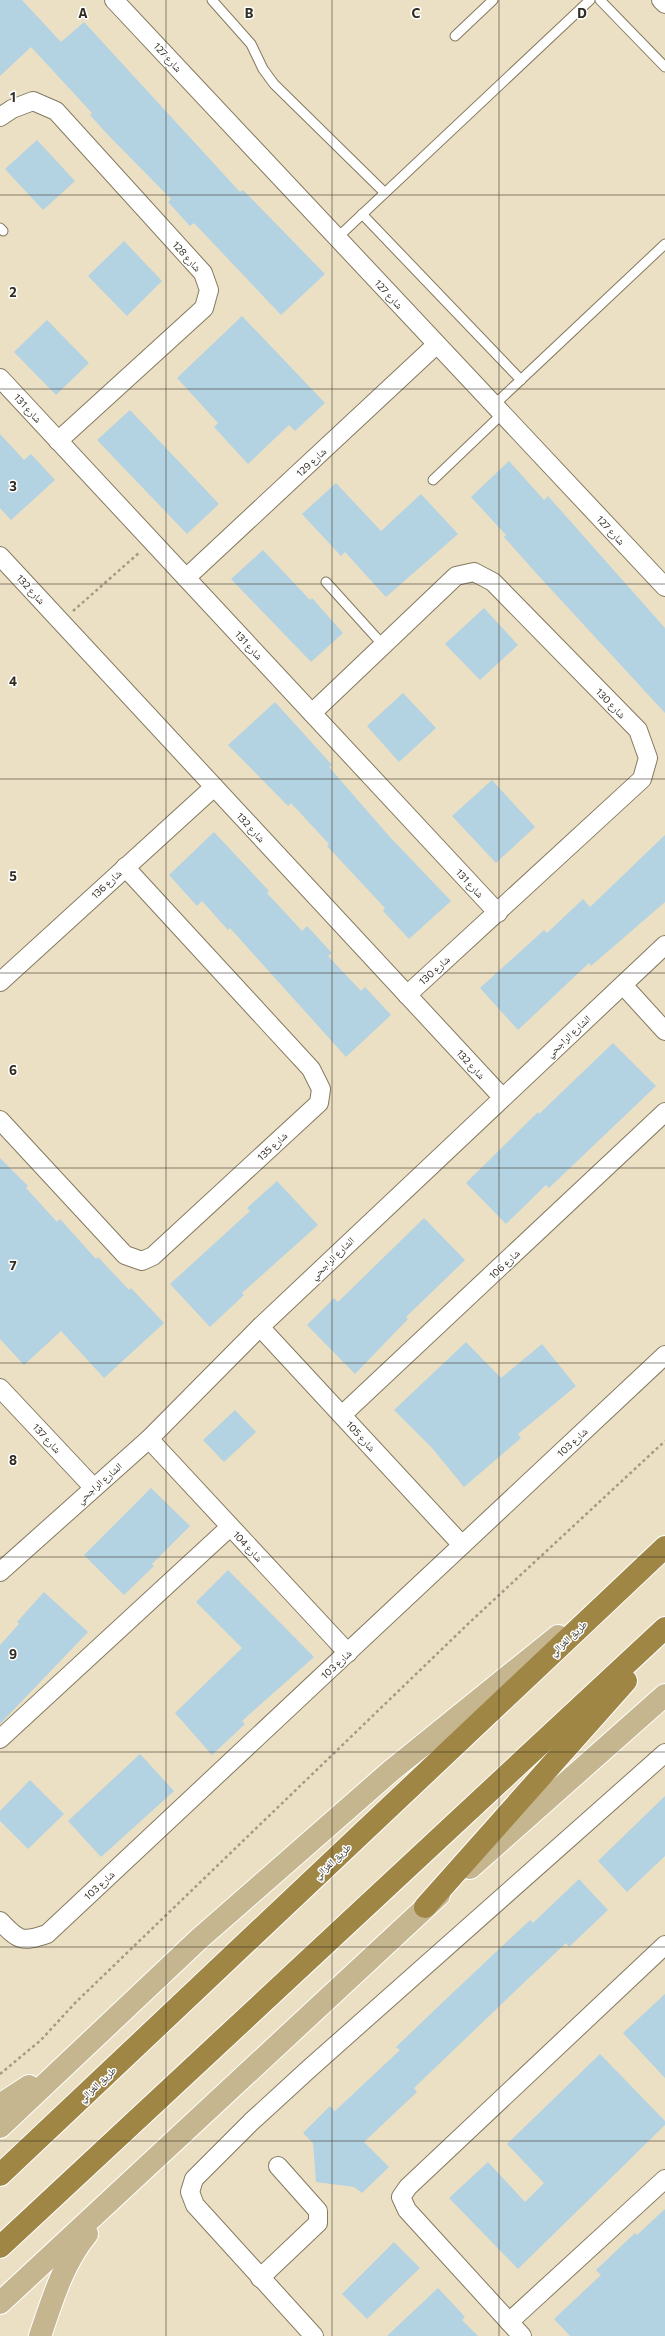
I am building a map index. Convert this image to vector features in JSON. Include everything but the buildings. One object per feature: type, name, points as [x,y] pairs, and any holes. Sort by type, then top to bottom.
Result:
[{"type":"highway","name":"طريق الغزالي","points":[[0,2176],[665,1547]]},
{"type":"highway","points":[[0,2247],[665,1628]]},
{"type":"highway","points":[[425,1907],[576,1739],[665,1635]]},
{"type":"main road","points":[[0,2127],[198,1939],[392,1770],[649,1562]]},
{"type":"main road","points":[[0,2303],[125,2189],[425,1907],[665,1695]]},
{"type":"main road","points":[[0,2105],[84,2048]]},
{"type":"main road","points":[[40,2336],[63,2275],[78,2245],[125,2189]]},
{"type":"street","name":"شارع 127","points":[[114,0],[497,411],[665,587]]},
{"type":"street","points":[[661,0],[665,4]]},
{"type":"street","name":"شارع 128","points":[[0,117],[12,109],[33,101],[56,111],[203,273],[209,290],[204,308],[58,440]]},
{"type":"street","name":"شارع 129","points":[[186,578],[436,345]]},
{"type":"street","name":"شارع 131","points":[[0,378],[498,913]]},
{"type":"street","name":"شارع 132","points":[[0,556],[502,1097]]},
{"type":"street","name":"شارع 130","points":[[312,713],[456,576],[474,572],[493,582],[638,730],[648,758],[642,779],[498,913],[407,995]]},
{"type":"street","name":"شارع 136","points":[[0,982],[214,787]]},
{"type":"street","name":"شارع 135","points":[[0,1120],[125,1255],[142,1261],[153,1256],[319,1102],[321,1088],[312,1069],[125,867]]},
{"type":"street","name":"الشارع الراجحي","points":[[0,1572],[93,1487],[149,1439],[260,1327],[502,1097],[665,945]]},
{"type":"street","points":[[623,985],[665,1031]]},
{"type":"street","name":"شارع 106","points":[[342,1415],[665,1112]]},
{"type":"street","name":"شارع 105","points":[[260,1327],[462,1545]]},
{"type":"street","name":"شارع 103","points":[[0,1921],[15,1937],[29,1941],[47,1934],[665,1355]]},
{"type":"street","name":"شارع 137","points":[[0,1388],[93,1487]]},
{"type":"street","name":"شارع 104","points":[[149,1439],[348,1653]]},
{"type":"street","points":[[0,1739],[230,1527]]},
{"type":"street","points":[[314,2336],[194,2205],[190,2192],[194,2179],[251,2122],[310,2068],[665,1753]]},
{"type":"street","points":[[522,2336],[407,2210],[401,2198],[408,2187],[665,1945]]},
{"type":"street","points":[[260,2278],[318,2223],[319,2217],[318,2211],[278,2166]]},
{"type":"street","points":[[509,2322],[665,2179]]},
{"type":"lane","points":[[212,0],[251,44],[263,69],[274,84],[385,193]]},
{"type":"lane","points":[[455,36],[493,0]]},
{"type":"lane","points":[[337,238],[590,0]]},
{"type":"lane","points":[[600,0],[665,67]]},
{"type":"lane","points":[[362,214],[521,380]]},
{"type":"lane","points":[[433,480],[497,411],[521,380],[665,244]]},
{"type":"lane","points":[[326,582],[383,645]]},
{"type":"path","points":[[61,622],[152,541]]},
{"type":"path","points":[[0,2074],[41,2040],[75,2003],[470,1622],[665,1441]]}]
